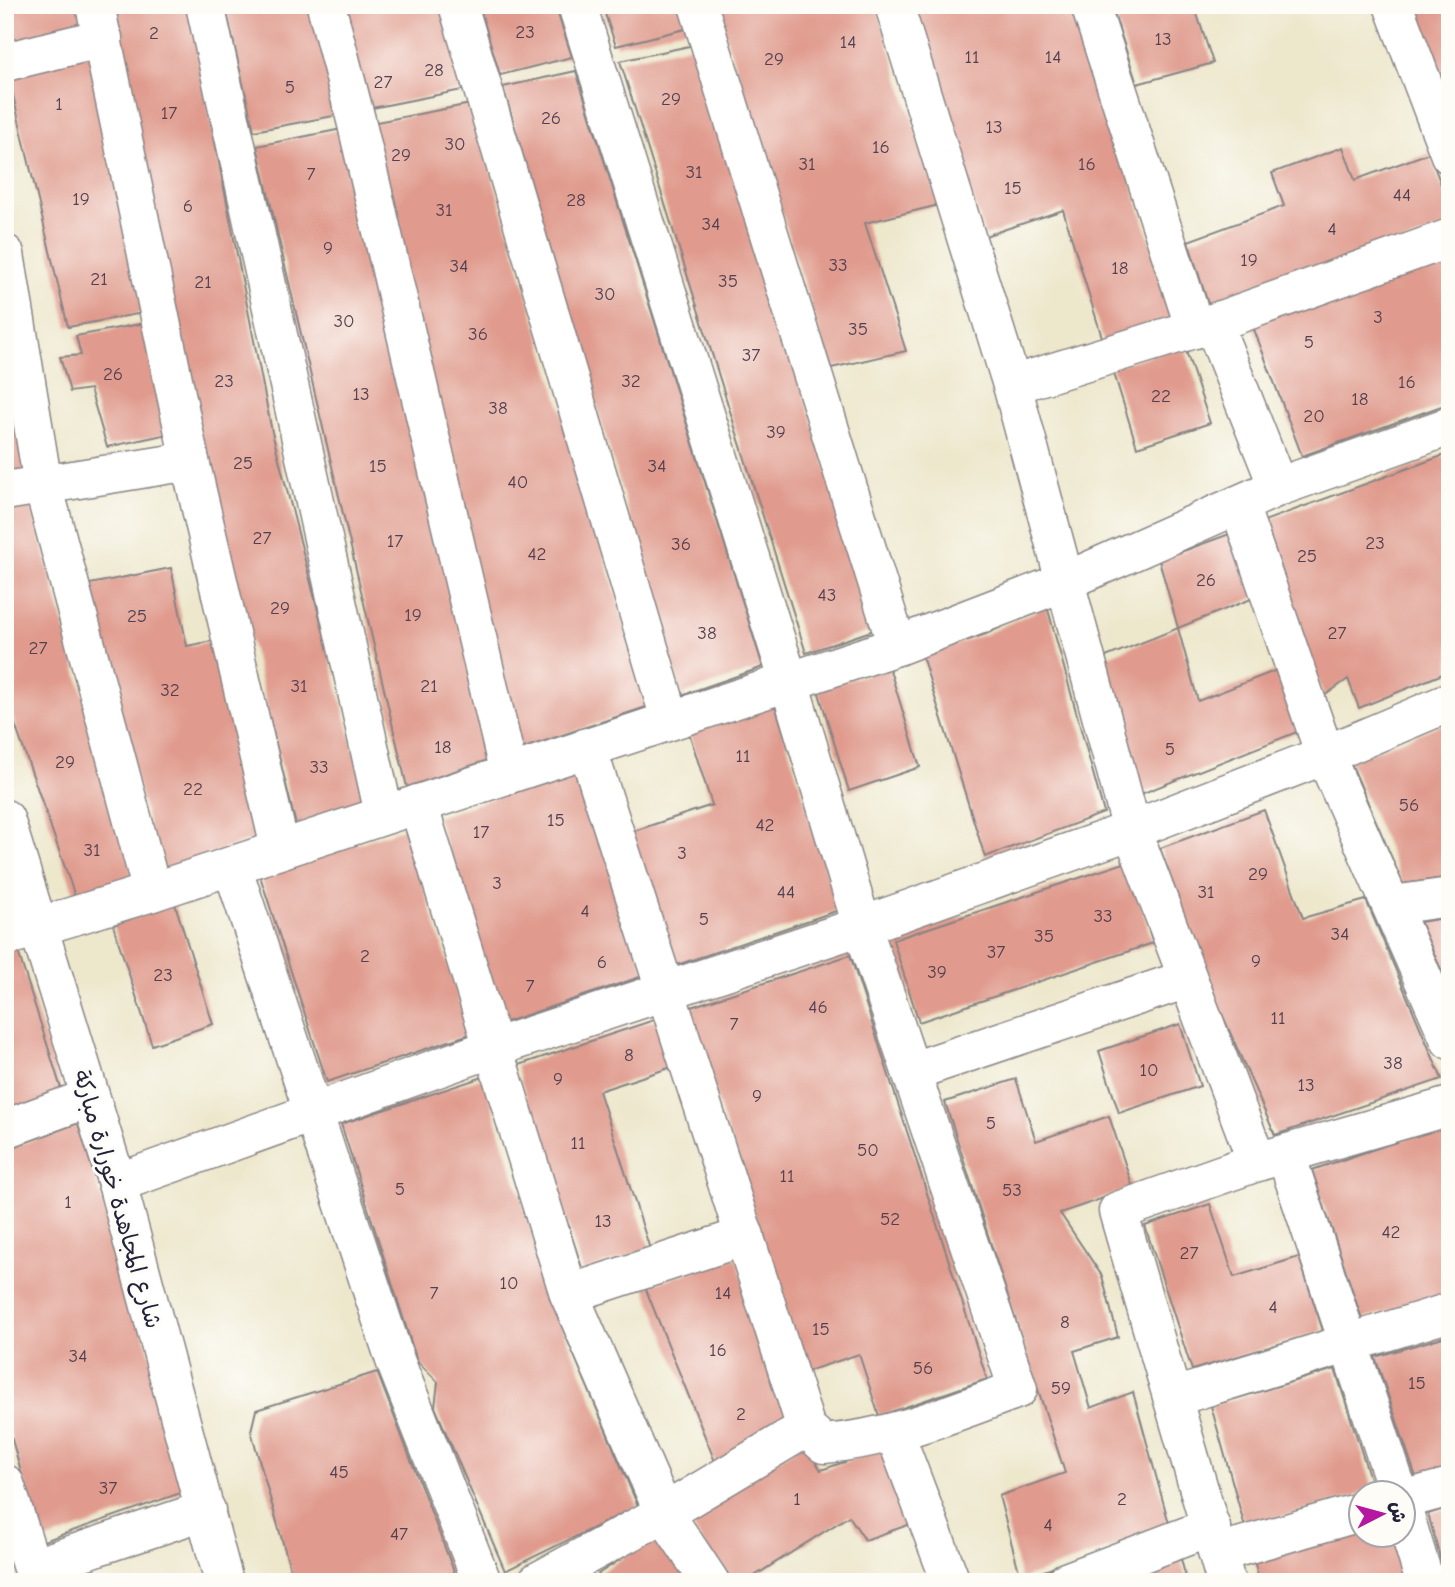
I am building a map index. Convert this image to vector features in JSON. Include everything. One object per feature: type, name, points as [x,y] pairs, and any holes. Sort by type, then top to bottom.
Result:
[{"type":"street","points":[[205,5],[401,809],[493,1048],[569,1294],[664,1513],[710,1582]]},
{"type":"street","points":[[326,5],[356,120],[509,774]]},
{"type":"street","points":[[458,5],[670,719]]},
{"type":"street","points":[[577,5],[789,682],[862,926],[1018,1389],[895,1434],[824,1444],[806,1428],[587,747]]},
{"type":"street","points":[[698,5],[897,646]]},
{"type":"street","points":[[894,5],[1012,385],[1132,830],[1187,979],[1272,1158],[1349,1342],[1393,1478]]},
{"type":"street","points":[[1090,5],[1204,326],[1278,487]]},
{"type":"street","points":[[1393,5],[1450,155]]},
{"type":"street","points":[[5,62],[99,22],[190,461],[280,848]]},
{"type":"street","points":[[1012,385],[1204,326],[1450,238]]},
{"type":"street","points":[[5,254],[43,485],[152,892]]},
{"type":"street","points":[[21,932],[232,866],[897,646],[1064,582],[1278,487],[1450,426]]},
{"type":"street","points":[[5,491],[190,461]]},
{"type":"street","points":[[1239,505],[1325,755],[1450,1040]]},
{"type":"street","points":[[117,1184],[493,1048],[862,926],[1132,830],[1325,755],[1450,702]]},
{"type":"street","name":"شارع المجاهدة خورارة مباركة","points":[[5,819],[21,932],[89,1098],[117,1184],[224,1582]]},
{"type":"street","points":[[232,866],[397,1363],[482,1582]]},
{"type":"street","points":[[1393,905],[1450,897]]},
{"type":"street","points":[[913,1071],[1187,979]]},
{"type":"street","points":[[5,1129],[89,1098]]},
{"type":"street","points":[[1218,1554],[1118,1211],[1272,1158],[1450,1106]]},
{"type":"street","points":[[569,1294],[745,1236]]},
{"type":"street","points":[[1174,1397],[1450,1312]]},
{"type":"street","points":[[537,1582],[664,1513],[806,1428]]},
{"type":"street","points":[[895,1434],[951,1582]]},
{"type":"street","points":[[5,1484],[32,1568],[205,1510]]},
{"type":"street","points":[[1416,1496],[1450,1487]]},
{"type":"street","points":[[1066,1582],[1218,1554],[1346,1516]]},
{"type":"street","points":[[1415,1548],[1425,1582]]},
{"type":"building","points":[[5,5],[83,5],[90,34],[5,43]]},
{"type":"building","points":[[109,5],[188,5],[272,432],[367,801],[296,825],[168,304]]},
{"type":"building","points":[[225,5],[316,5],[344,114],[254,131]]},
{"type":"building","points":[[337,5],[442,5],[467,89],[362,110]]},
{"type":"building","points":[[479,5],[555,5],[572,57],[500,75]]},
{"type":"building","points":[[602,5],[682,5],[689,28],[616,46]]},
{"type":"building","points":[[716,5],[876,5],[939,205],[865,223],[906,351],[831,368]]},
{"type":"building","points":[[913,5],[1075,5],[1177,325],[1105,347],[1063,210],[985,236]]},
{"type":"building","points":[[1143,5],[1194,5],[1213,63],[1137,84],[1114,13]]},
{"type":"building","points":[[1410,5],[1450,5],[1449,108]]},
{"type":"building","points":[[694,45],[877,629],[806,653],[620,61]]},
{"type":"building","points":[[93,49],[148,312],[68,327],[7,70]]},
{"type":"building","points":[[576,71],[763,667],[682,695],[503,87]]},
{"type":"building","points":[[471,104],[649,706],[518,750],[366,124]]},
{"type":"building","points":[[347,128],[491,759],[407,787],[257,146]]},
{"type":"building","points":[[1343,147],[1355,180],[1429,153],[1450,208],[1450,225],[1211,313],[1188,241],[1284,206],[1272,173]]},
{"type":"building","points":[[1450,252],[1450,403],[1302,456],[1252,324]]},
{"type":"building","points":[[151,322],[173,433],[107,447],[90,389],[70,392],[60,357],[81,355],[76,336]]},
{"type":"building","points":[[1184,345],[1210,423],[1137,447],[1112,367]]},
{"type":"building","points":[[5,366],[27,474],[5,477]]},
{"type":"building","points":[[1450,453],[1450,671],[1359,708],[1348,679],[1324,696],[1256,524]]},
{"type":"building","points":[[31,505],[134,880],[76,899],[5,696],[5,509]]},
{"type":"building","points":[[1232,533],[1254,598],[1178,628],[1159,560]]},
{"type":"building","points":[[171,568],[187,646],[217,640],[258,837],[161,871],[85,585]]},
{"type":"building","points":[[1047,606],[1104,813],[985,857],[922,656],[986,634]]},
{"type":"building","points":[[1178,628],[1198,701],[1277,670],[1297,732],[1141,794],[1103,658]]},
{"type":"building","points":[[889,667],[920,767],[849,791],[818,690]]},
{"type":"building","points":[[775,705],[839,910],[674,966],[631,832],[712,805],[689,733]]},
{"type":"building","points":[[1450,721],[1450,877],[1403,884],[1350,761]]},
{"type":"building","points":[[579,770],[646,975],[503,1023],[437,817]]},
{"type":"building","points":[[1264,810],[1303,918],[1366,900],[1442,1079],[1275,1135],[1215,998],[1160,848]]},
{"type":"building","points":[[405,828],[470,1034],[327,1082],[260,876]]},
{"type":"building","points":[[1127,862],[1153,943],[919,1022],[893,940]]},
{"type":"building","points":[[175,904],[213,1024],[152,1045],[113,925]]},
{"type":"building","points":[[1450,917],[1450,990],[1420,922]]},
{"type":"building","points":[[16,945],[63,1095],[5,1116],[5,949]]},
{"type":"building","points":[[850,955],[987,1379],[879,1416],[859,1354],[805,1372],[688,1008]]},
{"type":"building","points":[[660,1018],[675,1066],[599,1091],[650,1249],[583,1271],[516,1066]]},
{"type":"building","points":[[1180,1024],[1200,1086],[1119,1113],[1099,1051]]},
{"type":"building","points":[[483,1077],[560,1322],[638,1506],[505,1571],[435,1407],[438,1382],[417,1361],[341,1124]]},
{"type":"building","points":[[1016,1079],[1036,1141],[1109,1116],[1133,1188],[1060,1213],[1102,1276],[1118,1337],[1074,1351],[1091,1408],[1133,1392],[1170,1527],[1021,1579],[999,1496],[1065,1473],[945,1102]]},
{"type":"building","points":[[78,1123],[192,1489],[41,1542],[5,1415],[5,1150]]},
{"type":"building","points":[[1450,1124],[1450,1293],[1362,1319],[1312,1170]]},
{"type":"building","points":[[1210,1204],[1234,1277],[1299,1257],[1323,1331],[1192,1370],[1145,1226]]},
{"type":"building","points":[[736,1257],[790,1424],[718,1469],[645,1287]]},
{"type":"building","points":[[1450,1335],[1450,1471],[1417,1480],[1375,1357]]},
{"type":"building","points":[[1335,1369],[1370,1478],[1346,1478],[1346,1499],[1245,1527],[1211,1406]]},
{"type":"building","points":[[377,1372],[458,1582],[294,1582],[251,1431],[256,1410]]},
{"type":"building","points":[[804,1443],[821,1470],[886,1448],[914,1523],[865,1540],[849,1516],[745,1582],[728,1582],[687,1518]]},
{"type":"building","points":[[1450,1507],[1450,1582],[1447,1582],[1428,1514]]},
{"type":"building","points":[[661,1533],[692,1582],[603,1582],[598,1574]]},
{"type":"building","points":[[1346,1536],[1346,1548],[1401,1548],[1411,1582],[1260,1582],[1254,1561]]},
{"type":"building","points":[[1180,1555],[1187,1582],[1104,1582]]}]
